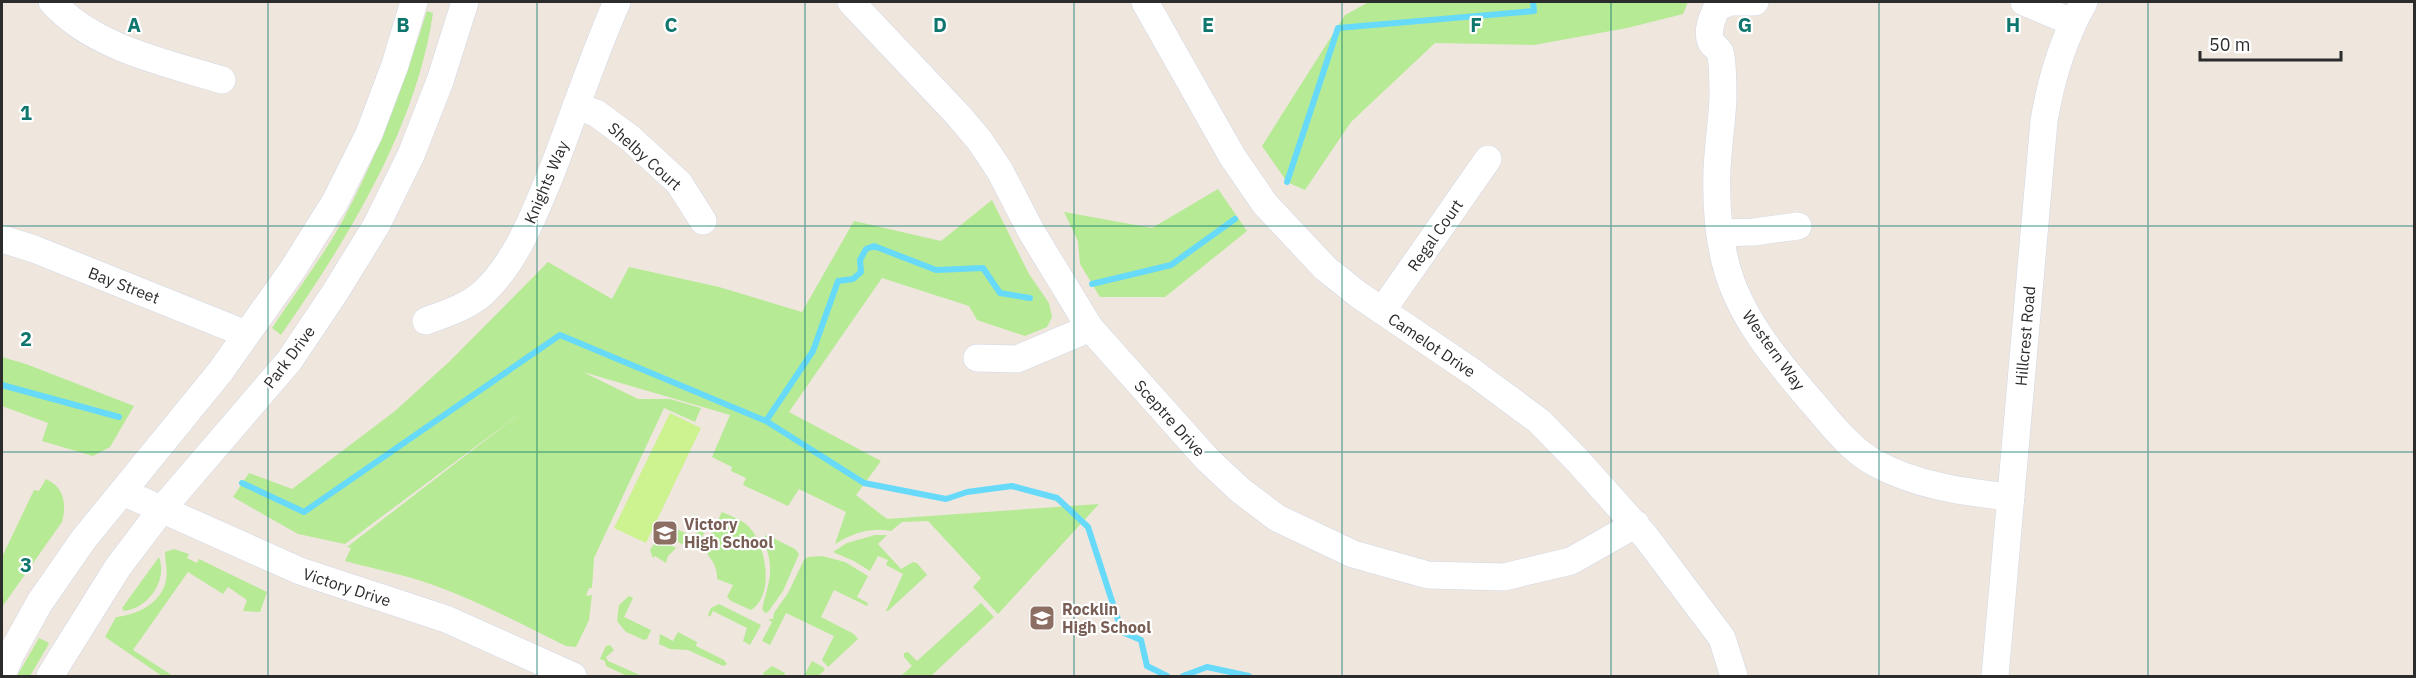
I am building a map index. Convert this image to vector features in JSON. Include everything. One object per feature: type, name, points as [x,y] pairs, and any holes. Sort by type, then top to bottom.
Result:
[{"type":"street","points":[[52,2],[92,34],[142,55],[222,80]]},
{"type":"street","points":[[2,676],[10,656],[40,602],[83,540],[220,372],[293,269],[340,192],[369,134],[395,65],[414,2]]},
{"type":"street","name":"Park Drive","points":[[50,676],[118,567],[162,509],[289,361],[376,226],[411,155],[440,81],[465,2]]},
{"type":"street","name":"Knights Way","points":[[426,321],[454,311],[481,295],[501,274],[518,248],[541,197],[617,2]]},
{"type":"street","name":"Sceptre Drive","points":[[850,2],[980,141],[1000,171],[1037,241],[1090,328],[1200,451],[1240,490],[1277,518],[1353,554],[1428,575],[1504,577],[1571,561],[1636,524]]},
{"type":"street","name":"Camelot Drive","points":[[1145,2],[1232,156],[1265,204],[1325,268],[1382,311],[1474,373],[1539,421],[1636,524],[1722,638],[1734,676]]},
{"type":"street","name":"Western Way","points":[[1755,2],[1731,2],[1718,7],[1711,21],[1709,32],[1711,42],[1720,52],[1723,97],[1717,172],[1720,233],[1733,288],[1755,329],[1786,372],[1834,427],[1874,462],[1919,482],[1968,492],[2011,497]]},
{"type":"street","points":[[2024,2],[2078,12]]},
{"type":"street","name":"Hillcrest Road","points":[[1995,676],[2044,121],[2056,66],[2078,12]]},
{"type":"street","name":"Shelby Court","points":[[576,105],[596,113],[630,138],[679,183],[703,221]]},
{"type":"street","name":"Regal Court","points":[[1382,311],[1488,159]]},
{"type":"street","points":[[1720,233],[1754,232],[1798,226]]},
{"type":"street","name":"Bay Street","points":[[2,239],[34,249],[246,334]]},
{"type":"street","points":[[977,358],[1017,359],[1090,328]]},
{"type":"street","name":"Victory Drive","points":[[123,492],[300,571],[446,619],[573,676]]},
{"type":"green space","points":[[1369,2],[1688,2],[1683,14],[1627,28],[1534,45],[1435,43],[1351,122],[1305,190],[1287,182],[1262,146],[1345,15]]},
{"type":"green space","points":[[427,11],[433,13],[424,56],[395,141],[354,222],[281,335],[272,328],[335,234],[368,169],[400,91]]},
{"type":"green space","points":[[1218,189],[1247,231],[1165,297],[1100,297],[1080,264],[1078,241],[1064,212],[1152,228]]},
{"type":"green space","points":[[992,200],[1029,274],[1049,303],[1052,317],[1047,327],[1025,336],[977,320],[969,306],[882,278],[789,412],[881,461],[856,495],[887,519],[1099,504],[998,614],[973,587],[981,578],[928,521],[902,522],[891,531],[862,532],[835,544],[846,512],[799,489],[788,506],[743,485],[746,478],[731,471],[732,467],[712,457],[730,415],[583,372],[638,399],[670,399],[701,408],[695,422],[664,408],[594,558],[592,588],[589,588],[586,596],[592,595],[589,620],[576,647],[566,646],[432,584],[345,561],[351,548],[347,547],[526,409],[345,544],[298,534],[233,497],[249,473],[292,489],[395,411],[450,361],[548,262],[612,299],[629,267],[719,287],[802,312],[854,221],[941,241]]},
{"type":"green space","points":[[2,357],[134,406],[110,447],[93,456],[42,441],[48,423],[2,406]]},
{"type":"green space","points":[[670,413],[701,428],[646,543],[614,528]]},
{"type":"green space","points":[[46,479],[57,487],[63,497],[62,522],[2,607],[2,557],[34,490],[39,491]]},
{"type":"green space","points":[[722,512],[747,525],[756,536],[764,558],[766,570],[763,593],[759,603],[751,610],[727,597],[733,585],[717,579],[716,568],[706,550],[705,546]]},
{"type":"green space","points":[[702,525],[707,527],[699,543],[682,544],[665,535],[666,527],[670,526],[694,537]]},
{"type":"green space","points":[[767,535],[795,549],[799,554],[783,591],[765,613],[762,609],[770,574],[769,558],[763,538]]},
{"type":"green space","points":[[875,535],[887,535],[878,544],[901,569],[913,562],[917,563],[927,575],[888,611],[886,611],[903,574],[886,565],[888,560],[878,556],[870,571],[833,552],[847,543]]},
{"type":"green space","points":[[662,541],[676,548],[668,556],[666,563],[655,556],[653,558],[650,550],[654,544]]},
{"type":"green space","points":[[174,549],[189,554],[187,558],[197,563],[199,559],[267,592],[260,612],[243,611],[247,600],[228,587],[223,594],[188,572],[133,650],[173,676],[162,676],[105,637],[116,617],[140,610],[159,595],[164,588],[167,576],[165,552]]},
{"type":"green space","points":[[822,556],[845,562],[868,576],[857,597],[868,603],[867,606],[834,590],[821,617],[854,634],[858,639],[828,667],[822,660],[834,636],[786,613],[770,645],[762,641],[772,622],[768,619],[773,619],[774,613],[788,593],[804,560],[808,557]]},
{"type":"green space","points":[[159,557],[161,575],[154,592],[141,605],[124,611],[122,608]]},
{"type":"green space","points":[[629,596],[633,598],[624,617],[651,630],[647,639],[644,640],[626,632],[617,621],[619,605]]},
{"type":"green space","points":[[981,603],[994,617],[931,676],[901,676],[912,666],[904,657],[904,653],[908,652],[917,661]]},
{"type":"green space","points":[[719,604],[761,625],[750,645],[743,641],[747,628],[713,611],[710,617],[708,615],[711,608]]},
{"type":"green space","points":[[678,632],[697,642],[696,646],[724,660],[727,664],[723,666],[688,650],[670,649],[659,644],[660,634],[673,641]]},
{"type":"green space","points":[[39,638],[49,643],[47,647],[30,676],[17,676]]},
{"type":"green space","points":[[610,645],[614,650],[606,657],[608,661],[642,676],[627,676],[606,666],[605,661],[600,659],[606,646]]},
{"type":"green space","points":[[812,661],[825,670],[818,676],[804,676]]},
{"type":"green space","points":[[772,666],[785,673],[784,676],[764,676],[763,673]]},
{"type":"waterway","points":[[1287,182],[1338,28],[1534,11],[1533,2]]},
{"type":"waterway","points":[[1092,284],[1171,265],[1235,219]]},
{"type":"waterway","points":[[766,421],[813,351],[838,281],[853,279],[861,272],[860,260],[866,249],[874,246],[936,270],[983,268],[1000,293],[1030,298]]},
{"type":"waterway","points":[[242,483],[304,512],[560,335],[766,421],[864,483],[946,499],[967,492],[1012,486],[1057,498],[1088,527],[1122,632],[1141,640],[1147,666],[1167,676]]},
{"type":"waterway","points":[[2,385],[119,417]]},
{"type":"waterway","points":[[1183,676],[1207,667],[1249,676]]},
{"type":"place","name":"Victory High School","points":[[665,533]]},
{"type":"place","name":"Rocklin High School","points":[[1042,618]]}]
